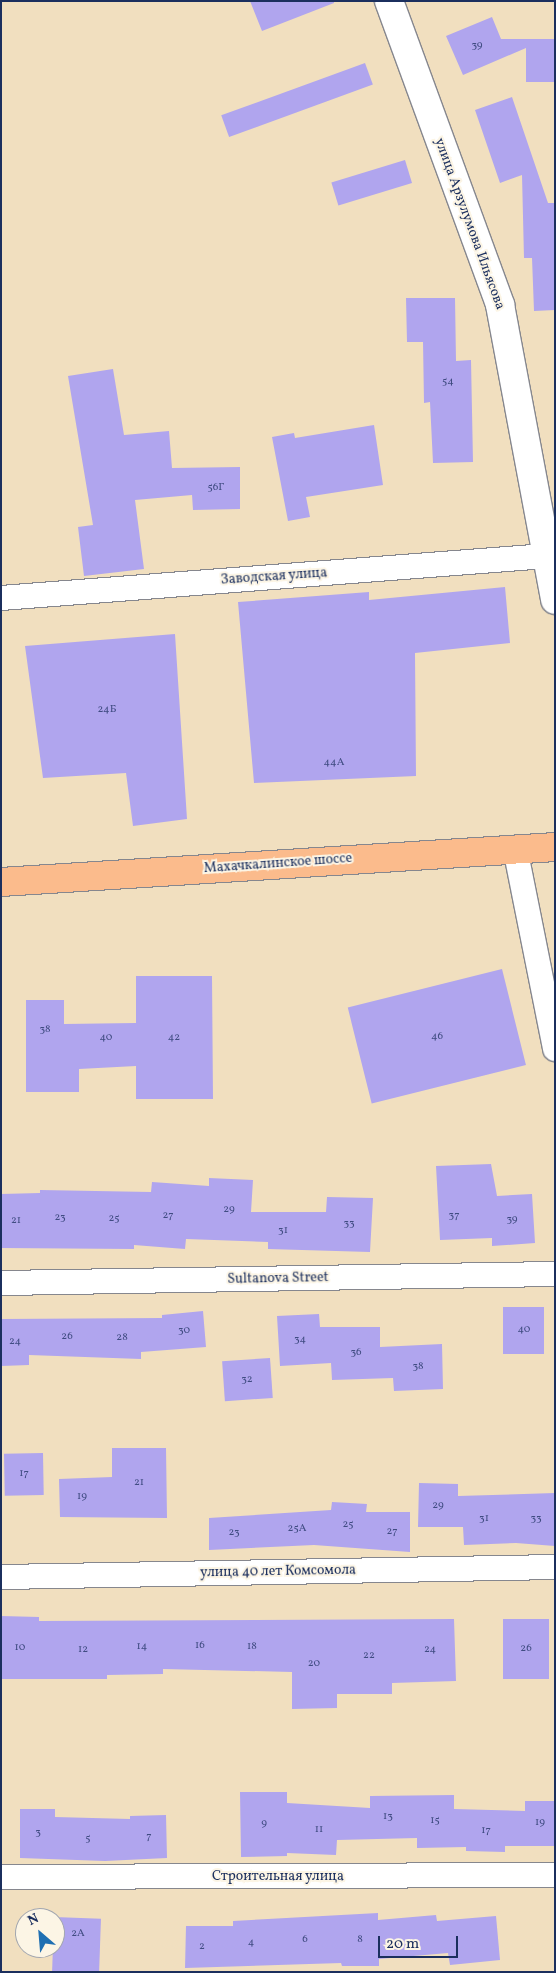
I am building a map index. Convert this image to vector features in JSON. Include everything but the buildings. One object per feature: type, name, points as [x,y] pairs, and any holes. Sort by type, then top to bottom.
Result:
[{"type":"highway","name":"Махачкалинское шоссе","points":[[1,882],[515,848],[555,847]]},
{"type":"street","name":"улица Арзулумова Ильясова","points":[[389,1],[500,305],[555,600]]},
{"type":"street","name":"Заводская улица","points":[[1,598],[546,556]]},
{"type":"street","points":[[515,848],[555,1049]]},
{"type":"street","name":"Sultanova Street","points":[[1,1283],[555,1274]]},
{"type":"street","name":"улица 40 лет Комсомола","points":[[1,1577],[555,1567]]},
{"type":"street","name":"Строительная улица","points":[[1,1877],[555,1875]]}]
